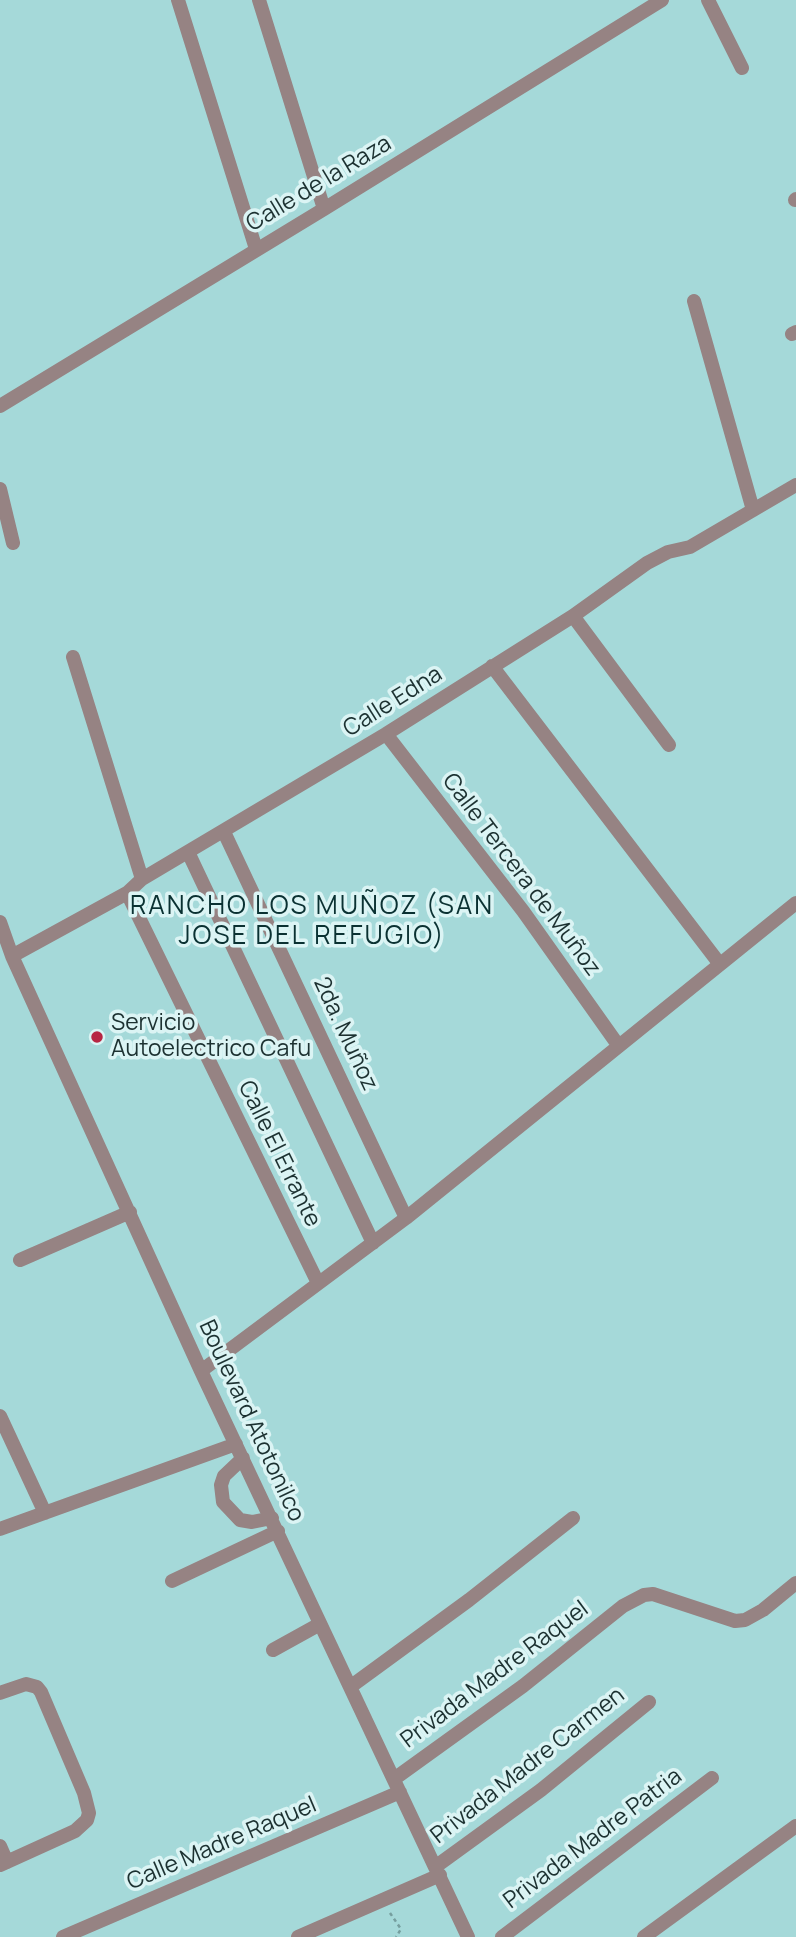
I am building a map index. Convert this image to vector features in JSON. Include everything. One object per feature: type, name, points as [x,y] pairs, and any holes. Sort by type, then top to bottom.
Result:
[{"type":"street","points":[[178,0],[256,249]]},
{"type":"street","points":[[259,0],[324,209]]},
{"type":"street","points":[[708,0],[743,68]]},
{"type":"street","name":"Calle de la Raza","points":[[0,406],[324,209],[655,2]]},
{"type":"street","points":[[694,301],[753,510]]},
{"type":"street","name":"Calle Edna","points":[[12,956],[128,893],[142,879],[386,734],[573,616],[647,563],[668,552],[690,547],[796,485]]},
{"type":"street","points":[[0,489],[13,543]]},
{"type":"street","points":[[573,616],[669,745]]},
{"type":"street","points":[[73,657],[142,879]]},
{"type":"street","points":[[492,666],[719,963]]},
{"type":"street","name":"Calle Tercera de Muñoz","points":[[386,734],[523,911],[618,1045]]},
{"type":"street","name":"2da. Muñoz","points":[[224,832],[406,1218]]},
{"type":"street","points":[[188,852],[373,1243]]},
{"type":"street","name":"Calle El Errante","points":[[128,893],[318,1283]]},
{"type":"street","points":[[201,1371],[406,1218],[796,903]]},
{"type":"street","name":"Boulevard Atotonilco","points":[[0,922],[12,956],[201,1371],[468,1937]]},
{"type":"street","points":[[20,1260],[130,1212]]},
{"type":"street","points":[[0,1416],[45,1513]]},
{"type":"street","points":[[0,1529],[239,1451]]},
{"type":"street","points":[[239,1451],[221,1485],[223,1502],[240,1520],[275,1525]]},
{"type":"street","points":[[350,1688],[469,1600],[573,1518]]},
{"type":"street","points":[[172,1581],[275,1525]]},
{"type":"street","name":"Privada Madre Raquel","points":[[397,1785],[623,1606],[643,1594],[653,1594],[735,1621],[745,1620],[796,1583]]},
{"type":"street","points":[[273,1650],[320,1624]]},
{"type":"street","points":[[0,1693],[26,1684],[37,1686],[84,1793],[89,1813],[87,1821],[75,1831],[4,1864],[0,1846]]},
{"type":"street","name":"Privada Madre Carmen","points":[[298,1937],[382,1900],[438,1871],[649,1702]]},
{"type":"street","name":"Privada Madre Patria","points":[[502,1937],[712,1779]]},
{"type":"street","name":"Calle Madre Raquel","points":[[63,1937],[397,1785]]},
{"type":"street","points":[[645,1937],[796,1826]]},
{"type":"path","points":[[382,1900],[401,1929],[396,1937]]},
{"type":"place","name":"Servicio Autoelectrico Cafu","points":[[97,1037]]},
{"type":"district","name":"RANCHO LOS MUÑOZ (SAN JOSE DEL REFUGIO)","points":[[312,922]]}]
